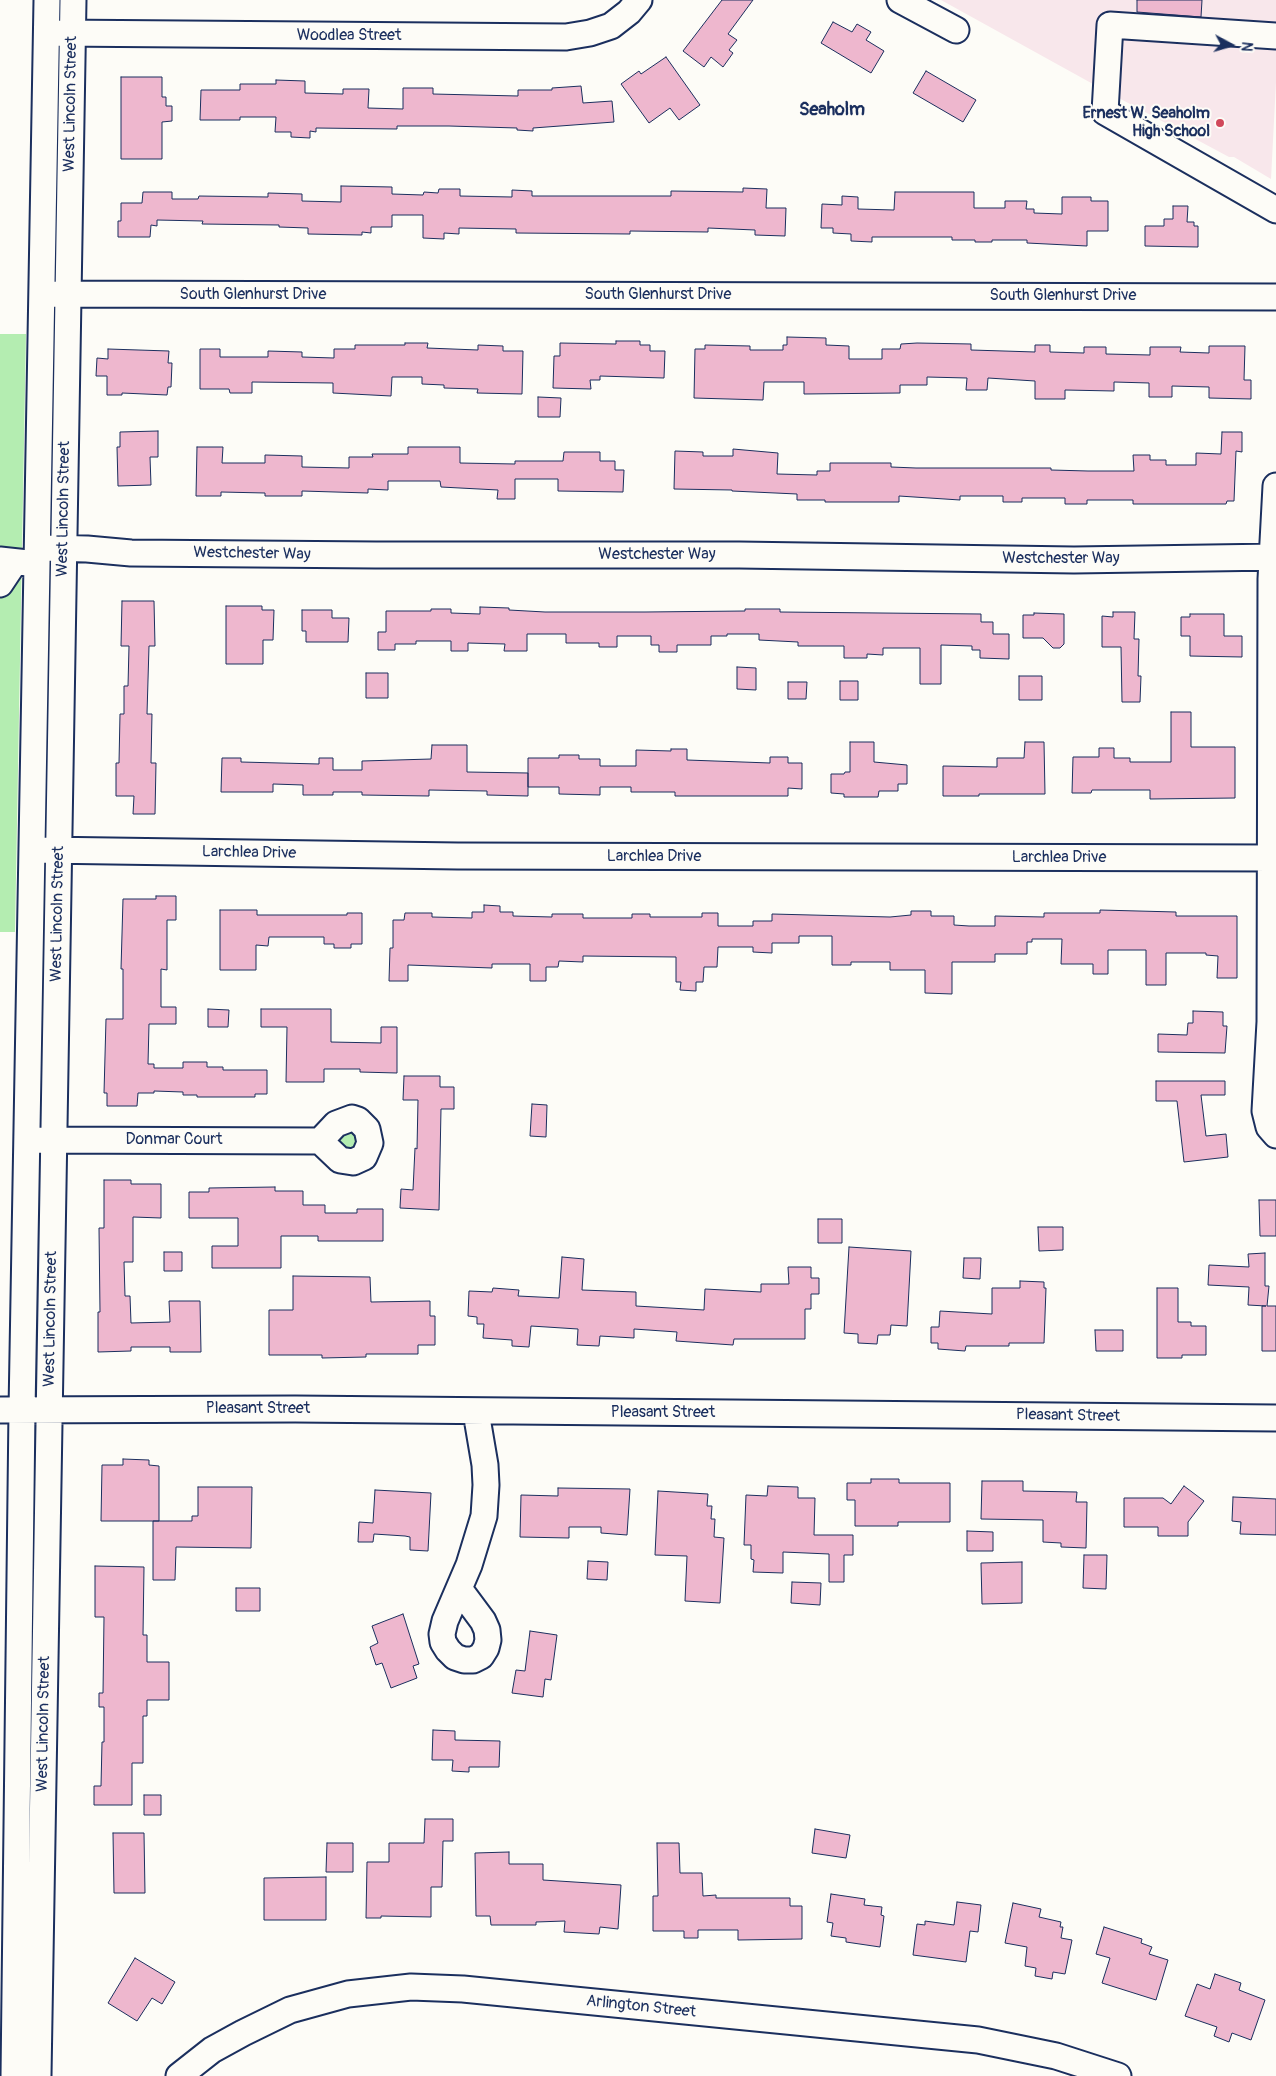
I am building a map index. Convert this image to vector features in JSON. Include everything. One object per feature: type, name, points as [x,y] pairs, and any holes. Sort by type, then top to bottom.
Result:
[{"type":"street","name":"West Lincoln Street","points":[[14,2076],[18,1827],[11,1410],[28,1140],[32,850],[22,559],[41,294],[47,0]]},
{"type":"street","name":"West Lincoln Street","points":[[38,2076],[73,0]]},
{"type":"street","name":"Woodlea Street","points":[[46,33],[566,37],[590,33],[611,26],[629,12],[639,0]]},
{"type":"street","points":[[900,0],[956,30]]},
{"type":"street","points":[[1276,36],[1110,26],[1105,112],[1276,210]]},
{"type":"street","name":"South Glenhurst Drive","points":[[41,294],[1276,297]]},
{"type":"street","points":[[1273,1131],[1265,1111],[1270,1022],[1274,858],[1274,557],[1276,486]]},
{"type":"street","name":"Westchester Way","points":[[22,559],[64,549],[131,553],[739,555],[1074,560],[1274,557]]},
{"type":"street","points":[[0,584],[22,559]]},
{"type":"street","name":"Larchlea Drive","points":[[32,850],[468,856],[1274,858]]},
{"type":"street","name":"Donmar Court","points":[[28,1140],[320,1141]]},
{"type":"street","name":"Pleasant Street","points":[[11,1410],[295,1409],[1276,1418]]},
{"type":"street","points":[[460,1590],[477,1542],[486,1502],[485,1465],[476,1412]]},
{"type":"street","points":[[18,1827],[42,1829]]},
{"type":"street","name":"Arlington Street","points":[[179,2076],[212,2050],[290,2010],[348,1994],[411,1986],[472,1990],[978,2040],[1056,2056],[1118,2076]]},
{"type":"shaded area","name":"Ernest W. Seaholm High School","points":[[941,0],[1276,0],[1276,82],[1271,179],[1234,157],[1229,157],[1102,89]]},
{"type":"green space","points":[[0,334],[26,334],[15,932],[0,932]]},
{"type":"green space","points":[[352,1131],[357,1134],[359,1145],[351,1152],[338,1145],[338,1139],[340,1134]]},
{"type":"building","points":[[722,0],[753,0],[728,34],[737,40],[729,50],[733,53],[723,67],[711,57],[704,67],[683,51]]},
{"type":"building","points":[[1137,0],[1202,0],[1201,17],[1137,12]]},
{"type":"building","points":[[833,22],[852,32],[857,24],[871,32],[866,40],[884,51],[871,73],[821,43]]},
{"type":"building","points":[[666,57],[700,105],[679,120],[670,108],[649,123],[621,84],[639,71],[641,74]]},
{"type":"building","points":[[926,71],[976,100],[963,122],[913,93]]},
{"type":"building","points":[[121,77],[162,77],[162,97],[166,97],[166,106],[172,106],[172,121],[162,122],[162,159],[121,159]]},
{"type":"building","points":[[276,80],[305,81],[305,93],[343,94],[343,89],[369,89],[368,108],[403,109],[403,88],[433,88],[433,94],[518,96],[518,90],[552,90],[552,88],[581,86],[583,103],[612,101],[614,122],[533,128],[533,131],[517,130],[517,128],[449,126],[397,126],[397,129],[316,128],[316,132],[310,131],[310,138],[291,137],[291,132],[275,132],[276,117],[240,117],[240,120],[200,120],[201,90],[240,90],[240,84],[276,84]]},
{"type":"building","points":[[341,186],[392,187],[392,194],[423,195],[424,192],[438,193],[439,189],[460,189],[460,196],[512,197],[512,190],[532,191],[532,196],[671,196],[671,191],[743,192],[743,188],[767,189],[766,208],[786,208],[785,236],[755,235],[755,230],[708,228],[708,232],[630,231],[630,234],[516,233],[516,229],[459,228],[459,234],[444,233],[444,239],[423,238],[423,215],[392,215],[392,227],[371,227],[371,233],[362,232],[362,235],[308,234],[308,228],[279,227],[279,225],[202,224],[203,221],[157,220],[157,226],[151,225],[150,237],[118,237],[118,221],[121,221],[121,203],[142,203],[143,192],[172,192],[172,199],[198,199],[199,196],[268,197],[268,193],[302,194],[302,201],[341,202]]},
{"type":"building","points":[[895,192],[974,192],[974,208],[1005,208],[1005,201],[1027,201],[1026,209],[1034,209],[1034,213],[1062,214],[1062,197],[1091,197],[1091,201],[1108,201],[1108,231],[1087,231],[1087,246],[1027,243],[1027,240],[975,242],[975,240],[952,240],[952,237],[872,237],[872,242],[851,241],[851,234],[833,233],[833,228],[821,228],[822,204],[842,205],[842,196],[858,197],[858,209],[894,210]]},
{"type":"building","points":[[1173,206],[1188,206],[1187,222],[1194,222],[1194,226],[1198,226],[1198,247],[1145,246],[1145,226],[1164,226],[1164,219],[1173,219]]},
{"type":"building","points":[[787,337],[826,338],[826,345],[849,346],[849,359],[882,359],[882,349],[900,349],[901,344],[917,343],[971,344],[971,350],[1035,352],[1035,345],[1050,345],[1050,352],[1084,353],[1084,347],[1106,347],[1106,354],[1150,355],[1150,347],[1181,347],[1180,352],[1209,353],[1209,346],[1245,346],[1244,380],[1251,380],[1251,399],[1209,398],[1209,387],[1172,386],[1172,397],[1149,397],[1149,383],[1114,382],[1114,391],[1065,390],[1065,399],[1035,399],[1035,381],[988,378],[987,390],[966,390],[967,378],[927,377],[927,385],[900,385],[900,393],[804,394],[804,382],[764,382],[763,400],[694,398],[695,349],[705,349],[705,345],[750,346],[750,350],[783,350],[783,345],[787,345]]},
{"type":"building","points":[[616,341],[640,341],[640,345],[650,345],[650,351],[665,351],[664,378],[600,376],[600,380],[590,380],[591,389],[553,388],[554,356],[560,356],[560,343],[616,344]]},
{"type":"building","points":[[405,343],[428,343],[427,348],[478,350],[478,345],[503,346],[503,351],[523,351],[522,394],[477,393],[478,389],[444,388],[444,385],[422,384],[422,377],[392,377],[391,396],[333,393],[333,383],[252,382],[252,393],[230,393],[229,389],[200,389],[200,349],[220,349],[220,357],[268,357],[268,351],[302,352],[302,357],[334,358],[334,349],[355,349],[355,345],[405,345]]},
{"type":"building","points":[[108,349],[169,351],[168,363],[172,363],[171,387],[168,387],[167,395],[122,393],[122,395],[107,395],[107,376],[96,376],[97,358],[108,359]]},
{"type":"building","points":[[538,397],[561,398],[560,417],[538,417]]},
{"type":"building","points":[[158,431],[158,457],[150,457],[151,485],[118,486],[117,447],[120,447],[120,432]]},
{"type":"building","points":[[1222,432],[1242,432],[1242,452],[1236,451],[1234,501],[1227,501],[1226,504],[1133,504],[1133,500],[1087,500],[1087,504],[1065,504],[1065,498],[1022,498],[1022,502],[1003,502],[1003,496],[960,496],[960,500],[899,496],[899,502],[825,502],[825,500],[797,500],[797,494],[674,489],[675,451],[703,452],[703,456],[733,456],[733,449],[778,453],[777,474],[817,475],[817,471],[830,471],[830,463],[891,463],[891,467],[916,468],[1051,468],[1051,470],[1134,471],[1133,455],[1150,455],[1150,460],[1166,460],[1166,465],[1196,465],[1196,453],[1221,454]]},
{"type":"building","points":[[197,447],[223,447],[222,463],[265,463],[265,455],[302,456],[302,467],[349,468],[349,457],[373,457],[372,454],[408,454],[408,447],[460,447],[460,463],[515,464],[515,461],[563,461],[564,452],[600,452],[600,461],[615,461],[615,470],[624,470],[623,492],[558,491],[558,479],[515,479],[515,499],[497,499],[498,490],[441,487],[440,481],[388,481],[388,490],[368,489],[368,493],[302,491],[302,496],[265,496],[265,493],[221,492],[221,496],[196,496]]},
{"type":"building","points":[[122,601],[154,601],[155,646],[149,646],[147,714],[152,714],[151,763],[156,763],[155,814],[133,814],[134,796],[116,796],[116,763],[119,763],[120,714],[124,714],[124,686],[128,686],[129,646],[121,646]]},
{"type":"building","points":[[226,606],[262,606],[262,610],[274,610],[273,640],[263,640],[263,664],[226,664]]},
{"type":"building","points":[[480,607],[545,612],[745,611],[745,609],[780,609],[780,612],[981,614],[981,622],[993,622],[993,634],[1009,634],[1009,659],[980,658],[980,650],[972,650],[972,646],[941,645],[941,684],[920,684],[920,648],[883,648],[883,655],[867,654],[867,658],[844,658],[844,646],[798,646],[798,642],[759,640],[759,634],[711,636],[711,645],[677,645],[677,652],[659,652],[659,645],[651,645],[651,636],[617,636],[617,647],[599,647],[599,643],[566,643],[566,634],[527,634],[527,651],[504,651],[505,644],[468,643],[468,651],[451,651],[451,641],[416,641],[416,644],[395,644],[395,650],[378,650],[378,632],[386,632],[386,611],[451,609],[451,613],[480,614]]},
{"type":"building","points":[[302,610],[332,610],[332,618],[349,618],[348,642],[306,642],[306,631],[302,631]]},
{"type":"building","points":[[1113,612],[1135,612],[1134,639],[1139,639],[1138,676],[1141,676],[1140,702],[1122,702],[1121,647],[1102,647],[1102,616],[1113,617]]},
{"type":"building","points":[[1034,613],[1064,614],[1064,644],[1060,648],[1053,648],[1043,638],[1023,638],[1023,615],[1034,615]]},
{"type":"building","points":[[1190,614],[1224,614],[1224,636],[1242,636],[1242,657],[1190,656],[1190,636],[1181,636],[1181,617],[1190,617]]},
{"type":"building","points":[[737,667],[756,668],[756,690],[737,689]]},
{"type":"building","points":[[366,673],[388,673],[388,698],[366,698]]},
{"type":"building","points":[[1019,676],[1042,676],[1042,700],[1019,700]]},
{"type":"building","points":[[840,681],[858,681],[858,700],[840,700]]},
{"type":"building","points":[[788,682],[807,682],[806,699],[788,699]]},
{"type":"building","points":[[1171,712],[1191,712],[1191,747],[1235,747],[1235,798],[1150,799],[1150,790],[1092,790],[1091,793],[1072,793],[1073,757],[1099,757],[1099,748],[1114,748],[1114,758],[1130,758],[1130,762],[1171,762]]},
{"type":"building","points":[[850,742],[874,742],[874,762],[907,765],[907,784],[898,784],[898,791],[879,791],[878,797],[844,797],[844,794],[831,793],[831,774],[850,772]]},
{"type":"building","points":[[1025,742],[1044,742],[1045,794],[943,796],[943,766],[997,767],[997,758],[1024,758]]},
{"type":"building","points":[[432,745],[467,745],[467,772],[528,773],[528,796],[487,795],[487,791],[429,790],[429,796],[362,795],[362,792],[333,792],[333,795],[303,795],[303,785],[273,784],[273,792],[221,792],[222,758],[241,758],[241,762],[319,764],[319,758],[333,758],[333,770],[362,770],[362,761],[431,759]]},
{"type":"building","points":[[671,749],[687,749],[687,760],[770,763],[770,757],[788,757],[788,763],[802,763],[802,789],[788,788],[788,796],[675,796],[675,792],[631,792],[631,787],[600,787],[600,795],[559,794],[559,787],[528,787],[528,758],[559,758],[559,755],[579,755],[579,759],[600,759],[600,766],[636,766],[636,750],[671,751]]},
{"type":"building","points":[[156,896],[176,896],[176,920],[167,920],[167,970],[161,969],[161,1007],[176,1007],[176,1024],[149,1024],[148,1064],[154,1064],[154,1068],[183,1068],[183,1062],[207,1062],[207,1067],[223,1067],[223,1070],[267,1070],[267,1094],[255,1094],[255,1097],[197,1097],[197,1095],[183,1095],[183,1092],[154,1091],[154,1093],[138,1093],[137,1106],[107,1106],[107,1093],[104,1093],[106,1019],[123,1019],[123,969],[121,969],[123,899],[156,899]]},
{"type":"building","points":[[484,905],[500,906],[500,912],[513,912],[513,916],[552,917],[552,914],[583,914],[583,918],[632,918],[632,914],[650,914],[650,917],[702,917],[702,913],[718,913],[718,926],[753,926],[753,921],[772,921],[772,914],[890,917],[911,915],[911,911],[931,911],[931,916],[954,916],[954,925],[969,926],[995,926],[995,916],[1044,917],[1044,913],[1100,913],[1100,910],[1176,912],[1176,916],[1237,916],[1237,978],[1217,978],[1218,956],[1206,955],[1206,953],[1166,953],[1166,985],[1146,985],[1146,950],[1108,950],[1108,974],[1093,974],[1093,964],[1061,964],[1062,939],[1032,939],[1032,942],[1027,942],[1027,954],[995,954],[995,962],[952,962],[952,994],[925,993],[925,970],[890,970],[890,962],[851,962],[851,965],[832,965],[832,936],[799,936],[799,943],[772,943],[772,953],[753,952],[753,947],[718,947],[717,967],[704,967],[703,982],[696,982],[696,991],[680,990],[681,982],[676,982],[676,957],[583,956],[583,962],[559,961],[558,967],[546,967],[546,981],[530,981],[530,964],[492,964],[492,968],[408,965],[408,981],[389,981],[390,948],[393,948],[393,920],[404,920],[405,913],[432,913],[432,917],[472,918],[472,912],[484,912]]},
{"type":"building","points":[[220,910],[257,910],[257,915],[347,915],[347,913],[362,913],[362,944],[351,944],[351,948],[334,948],[334,944],[324,944],[324,937],[269,937],[268,946],[256,945],[256,970],[220,970]]},
{"type":"building","points":[[208,1009],[229,1010],[228,1027],[208,1027]]},
{"type":"building","points":[[261,1009],[331,1009],[331,1042],[381,1043],[381,1027],[397,1027],[397,1073],[360,1072],[360,1069],[324,1069],[324,1082],[286,1082],[287,1027],[261,1027]]},
{"type":"building","points":[[1193,1011],[1223,1012],[1223,1026],[1227,1026],[1225,1053],[1158,1052],[1158,1034],[1187,1035],[1188,1023],[1193,1023]]},
{"type":"building","points":[[404,1076],[440,1076],[440,1087],[454,1087],[454,1109],[441,1109],[439,1210],[400,1208],[401,1189],[413,1190],[415,1148],[417,1149],[418,1100],[403,1100]]},
{"type":"building","points":[[1156,1081],[1225,1081],[1225,1095],[1201,1095],[1206,1136],[1226,1134],[1228,1157],[1184,1162],[1177,1101],[1156,1101]]},
{"type":"building","points":[[532,1104],[547,1105],[546,1137],[530,1136]]},
{"type":"building","points":[[104,1180],[131,1180],[131,1184],[161,1184],[161,1218],[133,1217],[133,1262],[124,1262],[125,1296],[130,1296],[131,1323],[170,1322],[169,1301],[200,1301],[201,1352],[170,1352],[170,1347],[131,1347],[131,1351],[98,1352],[98,1312],[100,1312],[99,1228],[104,1228]]},
{"type":"building","points":[[275,1187],[275,1191],[303,1191],[303,1205],[325,1205],[325,1213],[357,1213],[357,1209],[383,1209],[383,1241],[318,1241],[318,1236],[281,1236],[281,1268],[212,1268],[212,1246],[238,1246],[238,1218],[189,1218],[189,1192],[209,1192],[209,1188]]},
{"type":"building","points":[[1259,1200],[1276,1200],[1276,1236],[1260,1236]]},
{"type":"building","points":[[818,1219],[842,1219],[842,1243],[818,1243]]},
{"type":"building","points":[[1038,1227],[1063,1227],[1063,1250],[1039,1251]]},
{"type":"building","points":[[849,1247],[911,1251],[907,1326],[891,1325],[890,1335],[878,1335],[877,1344],[858,1343],[858,1334],[844,1333]]},
{"type":"building","points":[[164,1252],[182,1252],[182,1271],[164,1271]]},
{"type":"building","points":[[1265,1253],[1265,1286],[1269,1286],[1267,1306],[1276,1306],[1276,1351],[1262,1351],[1262,1306],[1266,1306],[1248,1305],[1249,1287],[1208,1285],[1209,1265],[1249,1267],[1248,1254]]},
{"type":"building","points":[[562,1257],[584,1259],[582,1290],[636,1292],[636,1306],[704,1310],[705,1289],[761,1292],[761,1284],[789,1284],[788,1267],[811,1267],[811,1278],[819,1278],[819,1294],[811,1294],[811,1309],[805,1309],[805,1339],[734,1339],[733,1345],[676,1341],[677,1332],[634,1329],[634,1338],[600,1336],[599,1346],[577,1345],[578,1329],[531,1326],[529,1347],[512,1346],[512,1340],[483,1338],[484,1324],[477,1324],[477,1317],[468,1316],[469,1291],[492,1292],[493,1288],[519,1290],[518,1296],[559,1298]]},
{"type":"building","points":[[964,1258],[981,1258],[980,1279],[963,1278]]},
{"type":"building","points":[[293,1276],[370,1277],[371,1302],[430,1301],[430,1316],[435,1316],[435,1345],[418,1345],[418,1354],[366,1354],[366,1357],[322,1358],[322,1355],[269,1355],[269,1310],[293,1310]]},
{"type":"building","points":[[1020,1281],[1044,1282],[1044,1288],[1046,1288],[1044,1343],[1009,1343],[1009,1346],[966,1346],[965,1351],[938,1349],[938,1343],[931,1343],[931,1327],[939,1327],[940,1311],[992,1314],[992,1288],[1020,1288]]},
{"type":"building","points":[[1157,1288],[1178,1288],[1178,1322],[1191,1322],[1191,1326],[1206,1326],[1206,1355],[1182,1355],[1182,1358],[1157,1358]]},
{"type":"building","points":[[1095,1330],[1123,1330],[1123,1351],[1096,1351]]},
{"type":"building","points":[[123,1459],[149,1460],[149,1465],[159,1466],[159,1521],[101,1521],[102,1465],[123,1465]]},
{"type":"building","points":[[871,1479],[899,1479],[899,1483],[950,1483],[950,1522],[898,1522],[898,1526],[855,1526],[855,1500],[847,1500],[847,1483],[871,1483]]},
{"type":"building","points":[[982,1481],[1023,1481],[1023,1491],[1077,1492],[1076,1502],[1087,1502],[1086,1548],[1061,1547],[1061,1543],[1043,1542],[1043,1520],[981,1519]]},
{"type":"building","points":[[768,1486],[798,1487],[798,1498],[815,1498],[814,1535],[853,1535],[853,1555],[844,1555],[844,1582],[829,1582],[829,1554],[783,1552],[783,1573],[753,1572],[754,1560],[751,1559],[751,1545],[744,1545],[746,1495],[767,1496]]},
{"type":"building","points":[[1184,1486],[1204,1501],[1188,1522],[1188,1536],[1158,1536],[1158,1527],[1124,1527],[1124,1498],[1163,1498],[1171,1504]]},
{"type":"building","points":[[198,1487],[252,1487],[251,1548],[176,1547],[175,1580],[153,1580],[153,1521],[192,1521],[192,1516],[198,1516]]},
{"type":"building","points":[[558,1488],[630,1489],[627,1535],[601,1533],[601,1527],[569,1527],[569,1538],[520,1537],[521,1495],[558,1496]]},
{"type":"building","points":[[375,1490],[431,1493],[428,1551],[410,1550],[410,1537],[405,1536],[374,1534],[373,1542],[358,1542],[359,1522],[373,1523]]},
{"type":"building","points":[[658,1491],[708,1494],[707,1506],[712,1506],[711,1519],[715,1519],[714,1537],[724,1538],[720,1603],[685,1601],[687,1556],[655,1555]]},
{"type":"building","points":[[1233,1497],[1276,1499],[1276,1535],[1240,1534],[1241,1522],[1232,1521]]},
{"type":"building","points":[[967,1531],[993,1532],[993,1551],[967,1551]]},
{"type":"building","points":[[1084,1555],[1107,1555],[1106,1589],[1083,1588]]},
{"type":"building","points":[[588,1561],[608,1562],[607,1580],[587,1579]]},
{"type":"building","points":[[1022,1562],[1022,1603],[982,1604],[981,1563]]},
{"type":"building","points":[[95,1566],[144,1567],[143,1635],[147,1635],[147,1662],[169,1662],[169,1700],[147,1700],[147,1716],[143,1716],[143,1763],[132,1763],[132,1805],[94,1805],[94,1786],[101,1786],[102,1742],[104,1742],[104,1707],[99,1707],[99,1693],[103,1693],[104,1617],[95,1617]]},
{"type":"building","points":[[792,1582],[821,1583],[820,1605],[791,1603]]},
{"type":"building","points":[[236,1588],[260,1588],[260,1611],[236,1611]]},
{"type":"building","points":[[403,1614],[419,1664],[413,1666],[417,1678],[391,1688],[382,1663],[376,1665],[370,1647],[378,1643],[372,1626]]},
{"type":"building","points":[[530,1631],[557,1635],[551,1680],[545,1679],[543,1697],[512,1693],[516,1670],[525,1671]]},
{"type":"building","points":[[433,1730],[455,1731],[455,1740],[500,1741],[499,1767],[469,1767],[469,1772],[452,1771],[453,1760],[432,1760]]},
{"type":"building","points":[[144,1795],[161,1795],[161,1815],[144,1815]]},
{"type":"building","points":[[425,1819],[453,1819],[453,1841],[443,1841],[442,1887],[431,1887],[431,1917],[381,1916],[381,1918],[366,1918],[367,1862],[389,1862],[389,1843],[424,1843]]},
{"type":"building","points":[[815,1829],[850,1835],[846,1858],[812,1853]]},
{"type":"building","points":[[113,1833],[144,1833],[145,1893],[114,1893]]},
{"type":"building","points":[[327,1843],[353,1843],[353,1872],[326,1872]]},
{"type":"building","points":[[657,1843],[679,1843],[680,1873],[702,1873],[703,1896],[716,1895],[716,1898],[790,1898],[790,1906],[802,1906],[802,1939],[738,1940],[738,1930],[698,1930],[698,1938],[684,1938],[684,1931],[653,1931],[653,1896],[658,1896]]},
{"type":"building","points":[[509,1852],[509,1864],[543,1864],[543,1880],[621,1885],[618,1929],[600,1927],[599,1934],[564,1932],[565,1921],[536,1922],[536,1925],[491,1925],[490,1916],[476,1916],[475,1853]]},
{"type":"building","points":[[326,1877],[326,1920],[264,1920],[264,1878]]},
{"type":"building","points":[[831,1894],[865,1899],[864,1905],[882,1907],[881,1915],[884,1916],[880,1947],[846,1942],[846,1938],[831,1936],[833,1923],[827,1922]]},
{"type":"building","points":[[957,1902],[981,1905],[978,1932],[970,1931],[966,1962],[913,1955],[917,1924],[925,1925],[925,1921],[954,1925]]},
{"type":"building","points":[[1013,1903],[1041,1909],[1039,1917],[1061,1922],[1060,1927],[1063,1927],[1061,1938],[1072,1940],[1065,1974],[1053,1972],[1052,1979],[1035,1976],[1036,1968],[1025,1966],[1027,1947],[1005,1943]]},
{"type":"building","points":[[1104,1927],[1142,1939],[1141,1943],[1152,1947],[1149,1954],[1168,1960],[1156,2000],[1102,1983],[1110,1958],[1096,1954]]},
{"type":"building","points":[[135,1958],[175,1982],[162,2004],[152,1998],[137,2021],[108,2003]]},
{"type":"building","points":[[1215,1974],[1241,1983],[1239,1990],[1265,2000],[1251,2040],[1232,2033],[1229,2042],[1214,2036],[1217,2027],[1185,2016],[1197,1984],[1210,1989]]},
{"type":"place","name":"Ernest W. Seaholm High School","points":[[1220,123]]},
{"type":"district","name":"Seaholm","points":[[832,110]]}]
